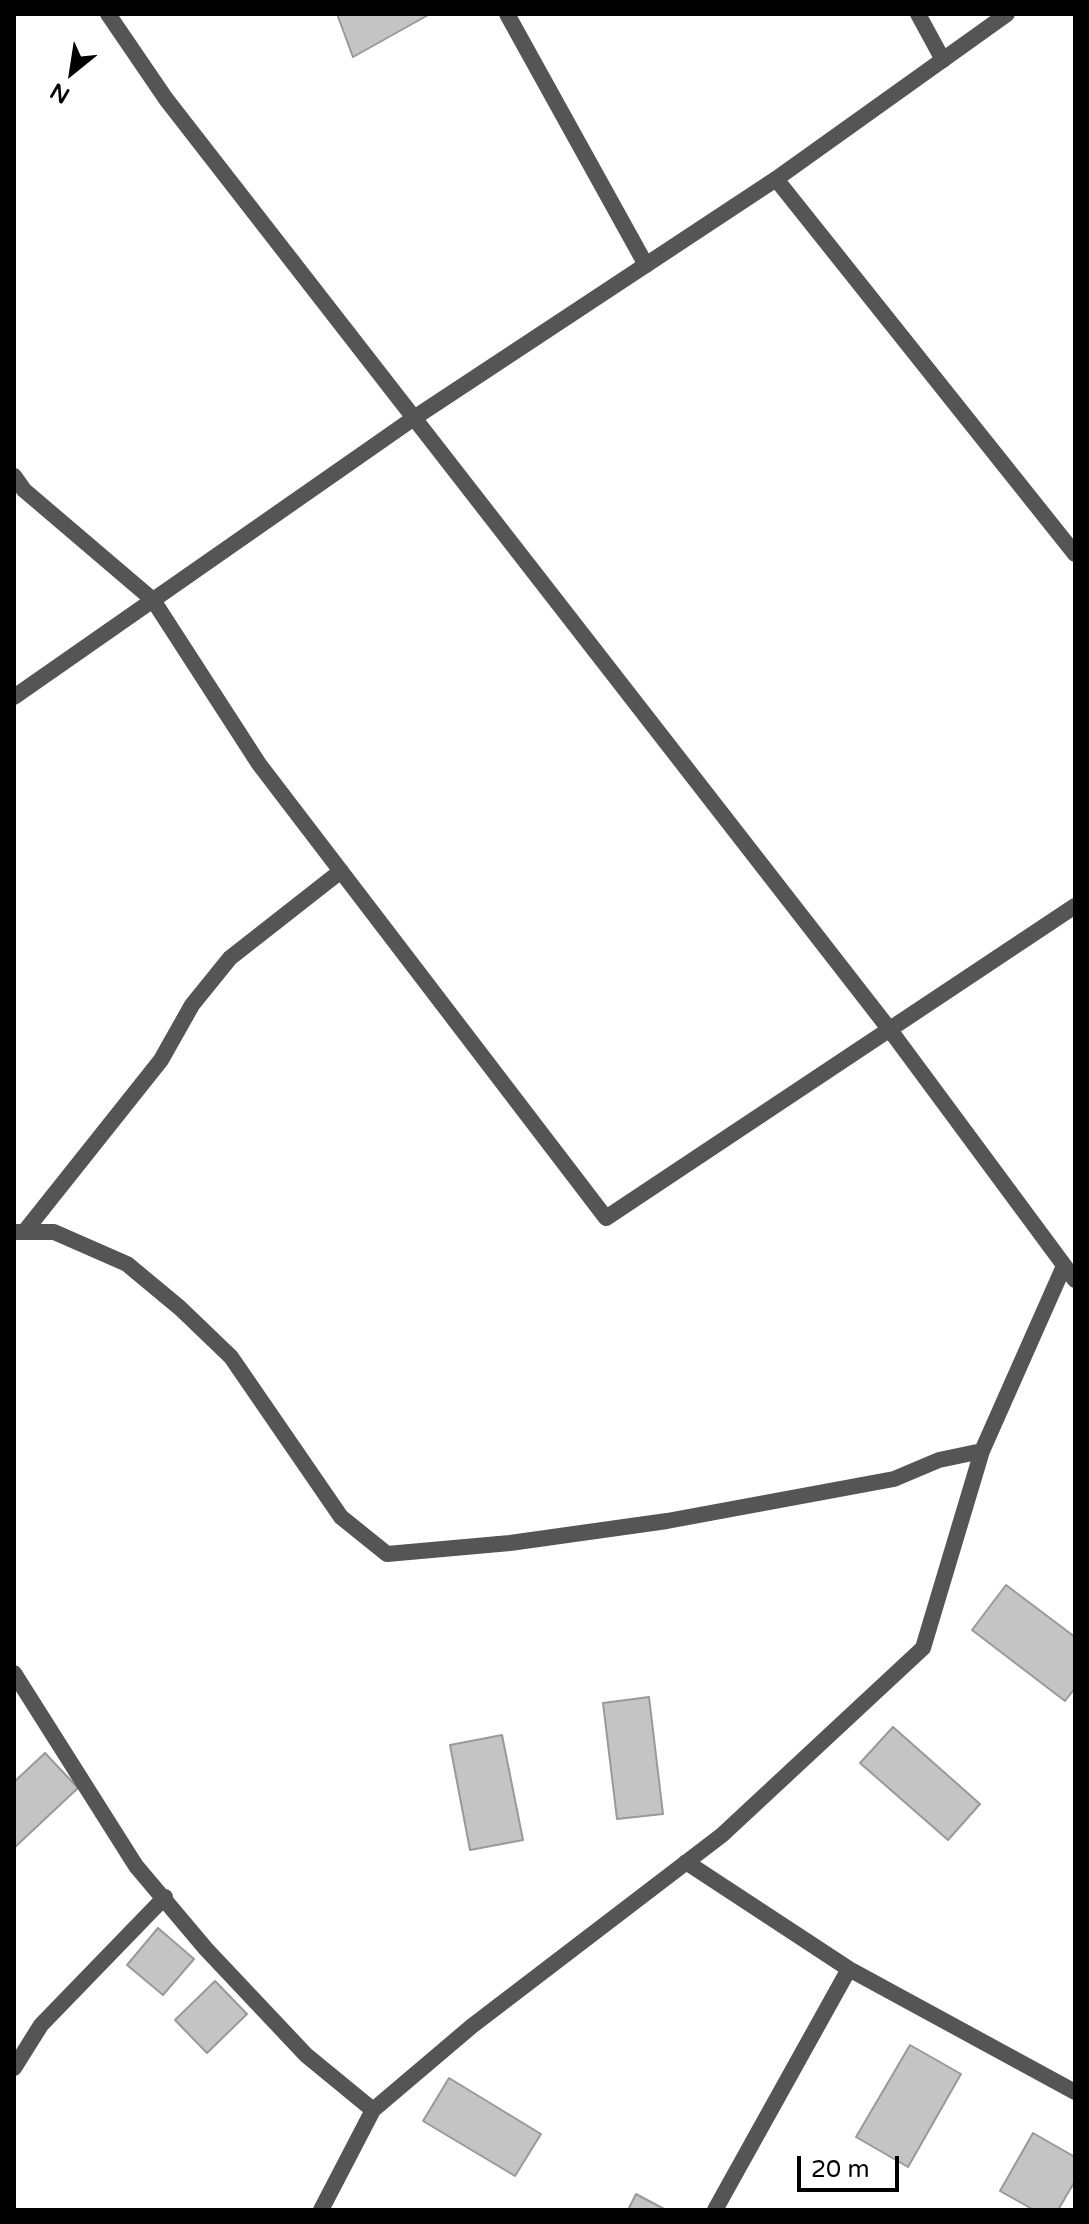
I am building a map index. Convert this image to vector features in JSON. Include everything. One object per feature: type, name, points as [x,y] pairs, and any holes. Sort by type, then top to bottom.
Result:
[{"type":"street","points":[[108,14],[166,99],[890,1030],[1075,1280]]},
{"type":"street","points":[[507,14],[646,265]]},
{"type":"street","points":[[918,14],[943,60]]},
{"type":"street","points":[[14,697],[414,418],[776,179],[1007,14]]},
{"type":"street","points":[[776,179],[1075,554]]},
{"type":"street","points":[[14,476],[24,490],[153,600],[259,764],[606,1218],[1075,906]]},
{"type":"street","points":[[19,1232],[161,1060],[192,1005],[230,958],[341,871]]},
{"type":"street","points":[[19,1232],[54,1232],[127,1264],[180,1308],[231,1357],[341,1517],[387,1554],[510,1543],[667,1521],[894,1479],[939,1460],[982,1451]]},
{"type":"street","points":[[321,2210],[373,2110],[472,2026],[722,1835],[923,1648],[982,1451],[1064,1266]]},
{"type":"street","points":[[14,1673],[136,1866],[206,1949],[306,2055],[373,2110]]},
{"type":"street","points":[[686,1862],[849,1969],[1075,2092]]},
{"type":"street","points":[[14,2068],[41,2025],[165,1897]]},
{"type":"street","points":[[715,2210],[849,1969]]},
{"type":"building","points":[[337,14],[430,14],[353,57]]},
{"type":"building","points":[[1006,1585],[1075,1637],[1075,1688],[1065,1701],[972,1630]]},
{"type":"building","points":[[649,1697],[663,1814],[617,1819],[603,1703]]},
{"type":"building","points":[[893,1727],[980,1804],[948,1840],[860,1763]]},
{"type":"building","points":[[502,1735],[523,1840],[470,1850],[450,1745]]},
{"type":"building","points":[[45,1753],[78,1788],[14,1848],[14,1782]]},
{"type":"building","points":[[158,1928],[194,1959],[163,1995],[127,1965]]},
{"type":"building","points":[[215,1981],[247,2014],[207,2053],[175,2020]]},
{"type":"building","points":[[910,2045],[961,2074],[908,2167],[856,2137]]},
{"type":"building","points":[[449,2078],[541,2134],[515,2176],[423,2121]]},
{"type":"building","points":[[1033,2133],[1075,2157],[1075,2181],[1058,2210],[1034,2210],[1000,2191]]},
{"type":"building","points":[[636,2194],[666,2210],[628,2210]]}]
